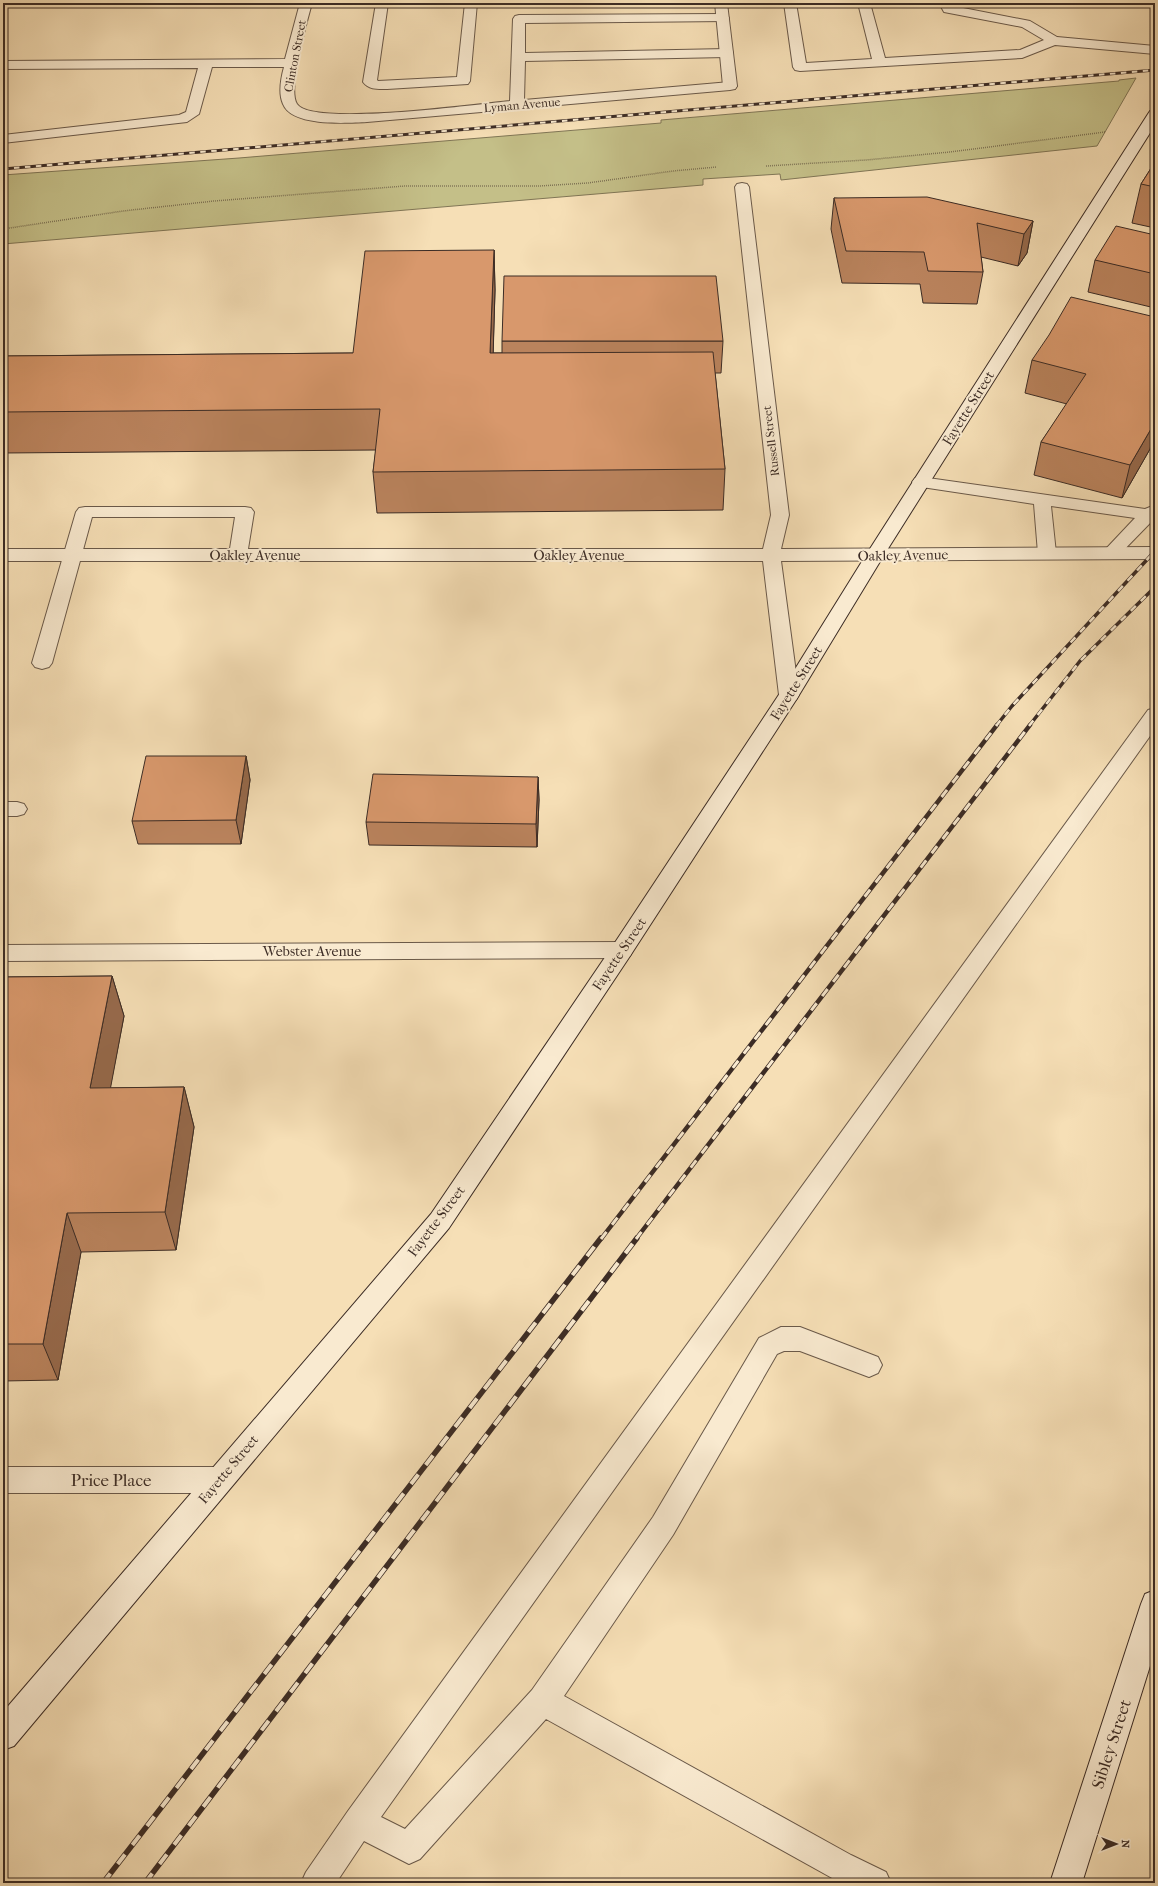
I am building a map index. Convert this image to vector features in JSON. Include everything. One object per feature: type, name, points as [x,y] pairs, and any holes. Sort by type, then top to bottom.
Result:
[{"type":"street","name":"Clinton Street","points":[[306,3],[289,75],[287,98],[290,106],[300,112],[314,116]]},
{"type":"street","points":[[382,3],[370,82],[376,85],[387,86],[463,81],[471,3]]},
{"type":"street","points":[[517,105],[520,3]]},
{"type":"street","points":[[518,57],[727,53],[721,3]]},
{"type":"street","points":[[790,3],[800,67],[1022,54],[1054,41]]},
{"type":"street","points":[[864,3],[879,62]]},
{"type":"street","points":[[945,3],[948,9],[1026,24],[1054,41],[1155,50]]},
{"type":"street","points":[[519,19],[722,18]]},
{"type":"street","name":"Lyman Avenue","points":[[314,116],[337,119],[367,118],[730,86],[727,53]]},
{"type":"street","points":[[3,64],[292,63]]},
{"type":"street","points":[[3,138],[182,119],[192,114],[206,64]]},
{"type":"street","name":"Fayette Street","points":[[3,1735],[440,1221],[622,950],[790,695],[875,555],[1155,114]]},
{"type":"street","name":"Russell Street","points":[[742,187],[780,515],[771,555],[790,695]]},
{"type":"street","points":[[921,482],[1042,500],[1152,512]]},
{"type":"street","points":[[1042,500],[1047,553]]},
{"type":"street","points":[[42,663],[85,512],[246,512],[238,555]]},
{"type":"street","points":[[1111,553],[1152,512]]},
{"type":"street","name":"Oakley Avenue","points":[[3,555],[875,555],[1155,553]]},
{"type":"street","points":[[317,1883],[359,1822],[1155,715]]},
{"type":"street","name":"Webster Avenue","points":[[3,953],[622,950]]},
{"type":"street","points":[[359,1822],[409,1848],[543,1701],[663,1526],[768,1346],[781,1339],[800,1339],[869,1364]]},
{"type":"street","name":"Price Place","points":[[3,1480],[219,1480]]},
{"type":"street","name":"Sibley Street","points":[[1066,1883],[1155,1604]]},
{"type":"street","points":[[543,1701],[840,1866],[875,1883]]},
{"type":"path","points":[[772,166],[942,153],[1104,132]]},
{"type":"path","points":[[3,229],[123,211],[222,201],[405,186],[539,186],[588,183],[712,167]]},
{"type":"shaded area","points":[[1136,78],[1097,146],[781,180],[780,174],[703,179],[703,185],[3,244],[3,175],[239,158],[661,123],[661,120],[1119,81]]},
{"type":"building","points":[[1155,162],[1155,187],[1141,184]]},
{"type":"building","points":[[927,197],[1033,221],[1024,234],[977,223],[983,272],[928,271],[924,252],[846,251],[834,198]]},
{"type":"building","points":[[1116,226],[1155,235],[1155,274],[1095,260]]},
{"type":"building","points":[[494,250],[490,353],[713,352],[725,469],[373,472],[380,409],[3,412],[3,356],[353,353],[365,251]]},
{"type":"building","points":[[504,276],[716,276],[723,341],[502,341]]},
{"type":"building","points":[[1071,297],[1155,317],[1155,422],[1130,465],[1041,442],[1086,374],[1032,360],[1049,335]]},
{"type":"building","points":[[146,756],[246,756],[236,820],[132,821]]},
{"type":"building","points":[[373,774],[538,777],[536,824],[366,822]]},
{"type":"building","points":[[112,976],[90,1088],[184,1087],[165,1212],[67,1213],[43,1344],[3,1344],[3,977]]},
{"type":"railway","points":[[3,169],[1155,70]]},
{"type":"railway","points":[[996,726],[1012,706],[1155,551]]},
{"type":"railway","points":[[1029,726],[1080,661],[1155,587]]},
{"type":"railway","points":[[601,1239],[997,725]]},
{"type":"railway","points":[[636,1239],[1030,725]]},
{"type":"railway","points":[[103,1883],[601,1238]]},
{"type":"railway","points":[[145,1883],[637,1238]]}]
